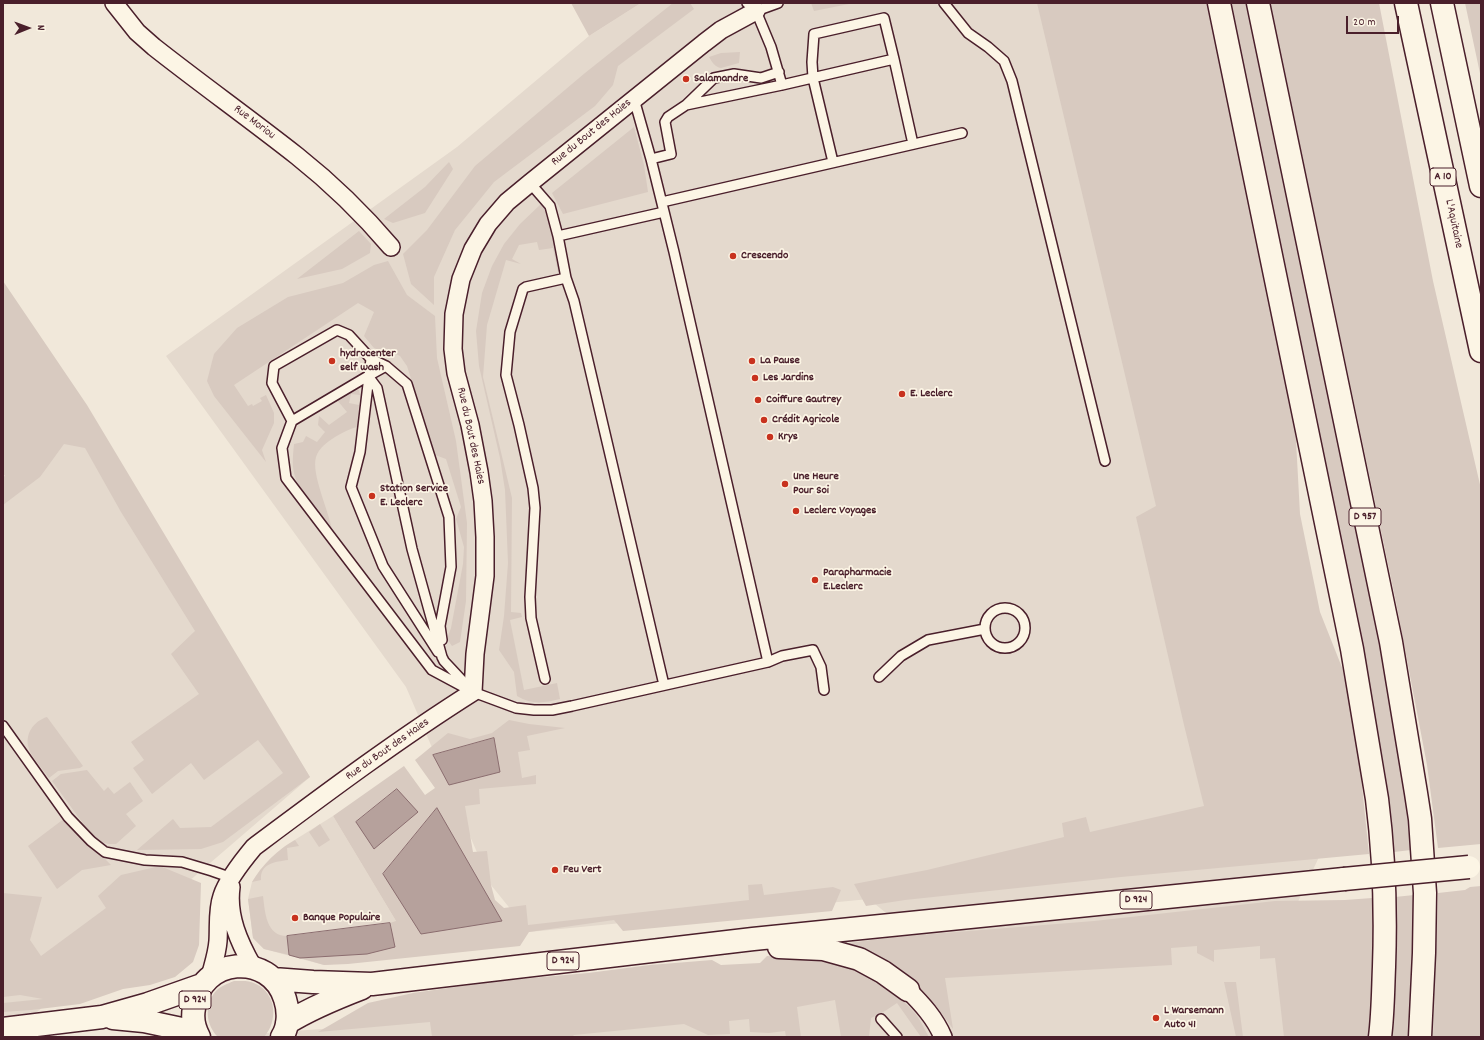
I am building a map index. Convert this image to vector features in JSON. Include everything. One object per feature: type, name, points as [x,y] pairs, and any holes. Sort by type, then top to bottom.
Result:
[{"type":"main road","points":[[1218,3],[1352,649],[1376,791],[1380,822],[1384,897],[1383,1016],[1380,1037]]},
{"type":"main road","name":"D 957","points":[[1258,3],[1391,642],[1416,793],[1425,893],[1420,1037]]},
{"type":"main road","name":"L'Aquitaine","points":[[1406,3],[1481,351]]},
{"type":"main road","points":[[1442,3],[1481,186]]},
{"type":"main road","name":"D 924","points":[[273,979],[372,984],[753,939],[1475,866]]},
{"type":"main road","points":[[753,939],[782,948],[823,949],[859,960],[884,972],[908,990]]},
{"type":"main road","name":"D 924","points":[[3,1029],[102,1017],[148,1004],[206,981],[219,971],[229,966],[242,966],[264,972],[273,979],[283,992],[288,1007],[285,1030]]},
{"type":"main road","name":"D 924","points":[[102,1017],[144,1021],[198,1034],[193,1011],[195,1000],[206,981]]},
{"type":"main road","name":"D 924","points":[[285,1030],[307,1011],[328,1000],[372,984]]},
{"type":"street","name":"Rue Moriou","points":[[114,3],[137,32],[154,47],[298,156],[324,178],[371,224],[391,247]]},
{"type":"street","name":"Rue du Bout des Haies","points":[[206,981],[217,948],[218,912],[221,897],[242,861],[254,847],[364,767],[472,692],[475,654],[485,576],[483,508],[475,448],[456,373],[453,349],[454,314],[461,279],[473,249],[488,224],[508,202],[634,99],[754,6]]},
{"type":"street","name":"Rue du Bout des Haies","points":[[232,878],[230,904],[235,929],[240,945],[253,968]]},
{"type":"street","points":[[908,990],[925,1007],[940,1030],[942,1037]]},
{"type":"lane","points":[[778,3],[754,6],[771,47],[782,85]]},
{"type":"lane","points":[[944,3],[968,33],[988,47],[1004,61],[1012,81],[1105,461]]},
{"type":"lane","points":[[833,162],[813,78],[812,62],[814,34],[884,18],[913,144]]},
{"type":"lane","points":[[686,105],[782,85],[894,59]]},
{"type":"lane","points":[[651,159],[671,154],[666,122],[668,117],[686,105],[714,78],[734,74],[761,78],[779,72]]},
{"type":"lane","points":[[634,99],[662,202],[768,662]]},
{"type":"lane","points":[[662,202],[962,133]]},
{"type":"lane","points":[[530,183],[550,206],[558,236],[566,278],[574,301],[664,685]]},
{"type":"lane","points":[[558,236],[664,212]]},
{"type":"lane","points":[[545,679],[531,618],[530,590],[535,508],[533,488],[505,368],[509,336],[523,289],[566,278]]},
{"type":"lane","points":[[292,421],[272,383],[274,366],[337,330],[349,334],[370,359],[386,366],[407,384],[449,517],[451,567],[440,626],[444,661]]},
{"type":"lane","points":[[370,359],[360,452],[351,487],[383,566],[444,661],[472,692]]},
{"type":"lane","points":[[386,366],[292,421],[282,448],[286,478],[432,670],[472,692],[516,708],[552,710],[768,662],[782,656],[813,650],[821,667],[824,690]]},
{"type":"lane","points":[[368,376],[377,388],[412,549],[444,661]]},
{"type":"lane","points":[[1007,608],[1018,613],[1023,618],[1025,628],[1022,640],[1014,646],[1008,648],[996,646],[990,642],[986,636],[985,629],[985,624],[988,617],[993,612],[1007,608]]},
{"type":"lane","points":[[879,677],[901,656],[928,640],[985,629]]},
{"type":"lane","points":[[3,726],[68,817],[91,842],[105,852],[145,860],[182,862],[232,878]]},
{"type":"lane","points":[[881,1019],[897,1037]]},
{"type":"shaded area","points":[[571,3],[641,3],[589,36]]},
{"type":"shaded area","points":[[641,3],[1148,3],[1343,806],[1280,940],[1481,928],[1481,1037],[213,1037],[443,1020],[877,993],[942,959],[869,899],[529,932],[491,885],[406,687],[166,356],[457,147],[589,36]]},
{"type":"shaded area","points":[[673,3],[690,3],[694,9],[618,66],[613,85],[595,106],[494,182],[455,230],[434,277],[434,305],[411,284],[403,254],[427,230],[475,166],[585,73]]},
{"type":"shaded area","points":[[811,3],[854,3],[814,11]]},
{"type":"shaded area","points":[[1037,3],[1207,3],[1295,422],[1300,514],[1320,612],[1343,670],[1359,757],[1369,854],[1121,877],[905,900],[866,906],[854,884],[927,870],[1064,837],[1062,823],[1086,817],[1090,832],[1204,806],[1136,517],[1156,506]]},
{"type":"shaded area","points":[[1229,3],[1249,3],[1368,580],[1402,762],[1411,850],[1394,852],[1385,771],[1354,605]]},
{"type":"shaded area","points":[[1270,3],[1379,3],[1433,281],[1481,489],[1481,844],[1438,848],[1427,765],[1396,602]]},
{"type":"shaded area","points":[[1465,3],[1481,3],[1481,78]]},
{"type":"shaded area","points":[[740,52],[739,63],[721,68],[715,65],[709,57],[721,53]]},
{"type":"shaded area","points":[[634,127],[644,165],[648,192],[563,214],[552,193]]},
{"type":"shaded area","points":[[449,162],[453,169],[425,213],[393,223],[384,219],[425,187]]},
{"type":"shaded area","points":[[541,204],[547,211],[560,271],[558,272],[553,248],[539,250],[537,242],[519,245],[512,259],[521,264],[506,260],[487,325],[483,377],[512,498],[511,612],[521,613],[522,617],[510,620],[524,690],[557,683],[560,699],[533,702],[517,696],[514,672],[499,650],[504,616],[508,563],[505,490],[500,458],[479,366],[476,331],[482,293],[492,266],[504,244],[520,224]]},
{"type":"shaded area","points":[[359,231],[371,244],[370,253],[342,269],[297,279]]},
{"type":"shaded area","points":[[388,261],[407,295],[435,316],[437,358],[456,441],[467,523],[466,601],[460,642],[452,646],[447,639],[451,628],[463,564],[464,547],[456,519],[461,507],[446,459],[435,455],[407,366],[400,356],[390,351],[381,351],[374,348],[364,336],[374,312],[358,303],[234,385],[248,406],[252,404],[253,406],[262,401],[260,398],[266,395],[274,413],[274,423],[262,450],[266,462],[214,396],[207,381],[214,354],[237,328],[288,297],[343,283],[374,265]]},
{"type":"shaded area","points":[[3,281],[87,405],[310,777],[223,842],[201,849],[137,850],[173,819],[180,828],[211,827],[283,773],[258,740],[204,780],[191,763],[152,794],[133,768],[144,760],[131,742],[199,694],[171,654],[195,631],[121,512],[85,448],[64,444],[40,477],[3,505],[3,477],[5,476],[3,474]]},
{"type":"shaded area","points":[[355,388],[359,390],[360,395],[351,394],[349,403],[359,405],[357,427],[346,431],[329,441],[321,448],[316,457],[315,464],[318,483],[332,530],[300,487],[296,479],[293,466],[294,444],[303,442],[306,436],[317,442],[325,432],[318,425],[319,416],[329,425],[347,412],[337,400]]},
{"type":"shaded area","points":[[86,419],[310,777],[8,1037],[3,1037],[3,477]]},
{"type":"shaded area","points":[[47,717],[83,766],[80,768],[58,771],[49,778],[32,756],[28,743],[31,729],[42,719]]},
{"type":"shaded area","points":[[509,720],[565,728],[527,736],[530,750],[518,752],[522,778],[536,775],[536,784],[479,789],[480,804],[465,806],[473,852],[487,851],[491,885],[495,900],[504,908],[526,905],[528,925],[749,900],[748,885],[762,884],[764,895],[833,887],[841,890],[832,911],[623,931],[614,920],[529,932],[520,946],[348,964],[324,965],[300,958],[367,954],[392,929],[390,923],[396,921],[333,816],[404,766],[425,795],[435,788],[415,760],[448,733],[470,739],[492,733]]},
{"type":"shaded area","points":[[494,738],[500,772],[449,785],[433,755]]},
{"type":"shaded area","points":[[87,770],[104,791],[108,787],[114,794],[130,782],[143,801],[126,814],[136,826],[116,844],[100,842],[90,833],[52,781],[61,774]]},
{"type":"shaded area","points":[[397,789],[418,812],[374,849],[356,822]]},
{"type":"shaded area","points":[[437,808],[502,921],[421,934],[383,874]]},
{"type":"shaded area","points":[[333,816],[417,956],[324,965],[264,949],[253,938],[248,899],[252,882],[260,870],[285,846]]},
{"type":"shaded area","points":[[65,818],[111,865],[82,870],[57,889],[28,846]]},
{"type":"shaded area","points":[[320,824],[330,840],[319,847],[309,832]]},
{"type":"shaded area","points":[[295,840],[299,846],[287,848],[288,860],[269,864],[261,874],[261,880],[252,882],[271,858],[282,848]]},
{"type":"shaded area","points":[[160,866],[201,883],[199,945],[193,962],[175,977],[150,985],[123,989],[80,1004],[3,1012],[3,1003],[43,999],[20,995],[3,997],[3,893],[42,897],[30,940],[41,956],[106,908],[98,896],[121,875]]},
{"type":"shaded area","points":[[1481,886],[1481,1037],[1433,1037],[1438,893],[1465,890],[1470,887]]},
{"type":"shaded area","points":[[1414,895],[1415,970],[1410,1037],[1391,1037],[1396,974],[1395,897]]},
{"type":"shaded area","points":[[263,896],[268,922],[275,932],[280,935],[287,936],[289,955],[264,949],[253,938],[248,899]]},
{"type":"shaded area","points":[[1372,898],[1375,968],[1369,1037],[1284,1037],[1275,958],[1260,959],[1260,946],[1214,950],[1214,962],[1197,953],[1197,946],[1171,948],[1172,965],[945,978],[953,1029],[937,1007],[913,984],[832,945],[894,937],[1094,921],[1275,901]]},
{"type":"shaded area","points":[[390,923],[395,947],[367,954],[300,958],[289,955],[287,936]]},
{"type":"shaded area","points":[[767,956],[816,958],[847,966],[872,978],[894,993],[913,1011],[929,1037],[921,1037],[897,1003],[871,1018],[869,1037],[841,1037],[835,1000],[797,1007],[801,1037],[786,1037],[785,1031],[769,1033],[750,1032],[749,1019],[729,1021],[730,1034],[708,1035],[684,1024],[574,1035],[572,1037],[432,1037],[430,1022],[318,1032],[368,1003],[413,993],[498,981],[588,973],[650,965],[712,960],[721,965],[760,963]]},
{"type":"shaded area","points":[[234,981],[251,982],[263,989],[268,994],[273,1009],[273,1016],[269,1031],[264,1037],[218,1037],[211,1027],[208,1009],[211,997],[219,988]]},
{"type":"shaded area","points":[[1224,982],[1236,982],[1243,1037],[1236,1037]]},
{"type":"place","name":"Salamandre","points":[[686,79]]},
{"type":"place","name":"Crescendo","points":[[733,256]]},
{"type":"place","name":"hydrocenter self wash","points":[[332,361]]},
{"type":"place","name":"La Pause","points":[[752,361]]},
{"type":"place","name":"Les Jardins","points":[[755,378]]},
{"type":"place","name":"E. Leclerc","points":[[902,394]]},
{"type":"place","name":"Coiffure Gautrey","points":[[758,400]]},
{"type":"place","name":"Crédit Agricole","points":[[764,420]]},
{"type":"place","name":"Krys","points":[[770,437]]},
{"type":"place","name":"Une Heure Pour Soi","points":[[785,484]]},
{"type":"place","name":"Station Service E. Leclerc","points":[[372,496]]},
{"type":"place","name":"Leclerc Voyages","points":[[796,511]]},
{"type":"place","name":"Parapharmacie E.Leclerc","points":[[815,580]]},
{"type":"place","name":"Feu Vert","points":[[555,870]]},
{"type":"place","name":"Banque Populaire","points":[[295,918]]},
{"type":"place","name":"L Warsemann Auto 41","points":[[1156,1018]]}]
